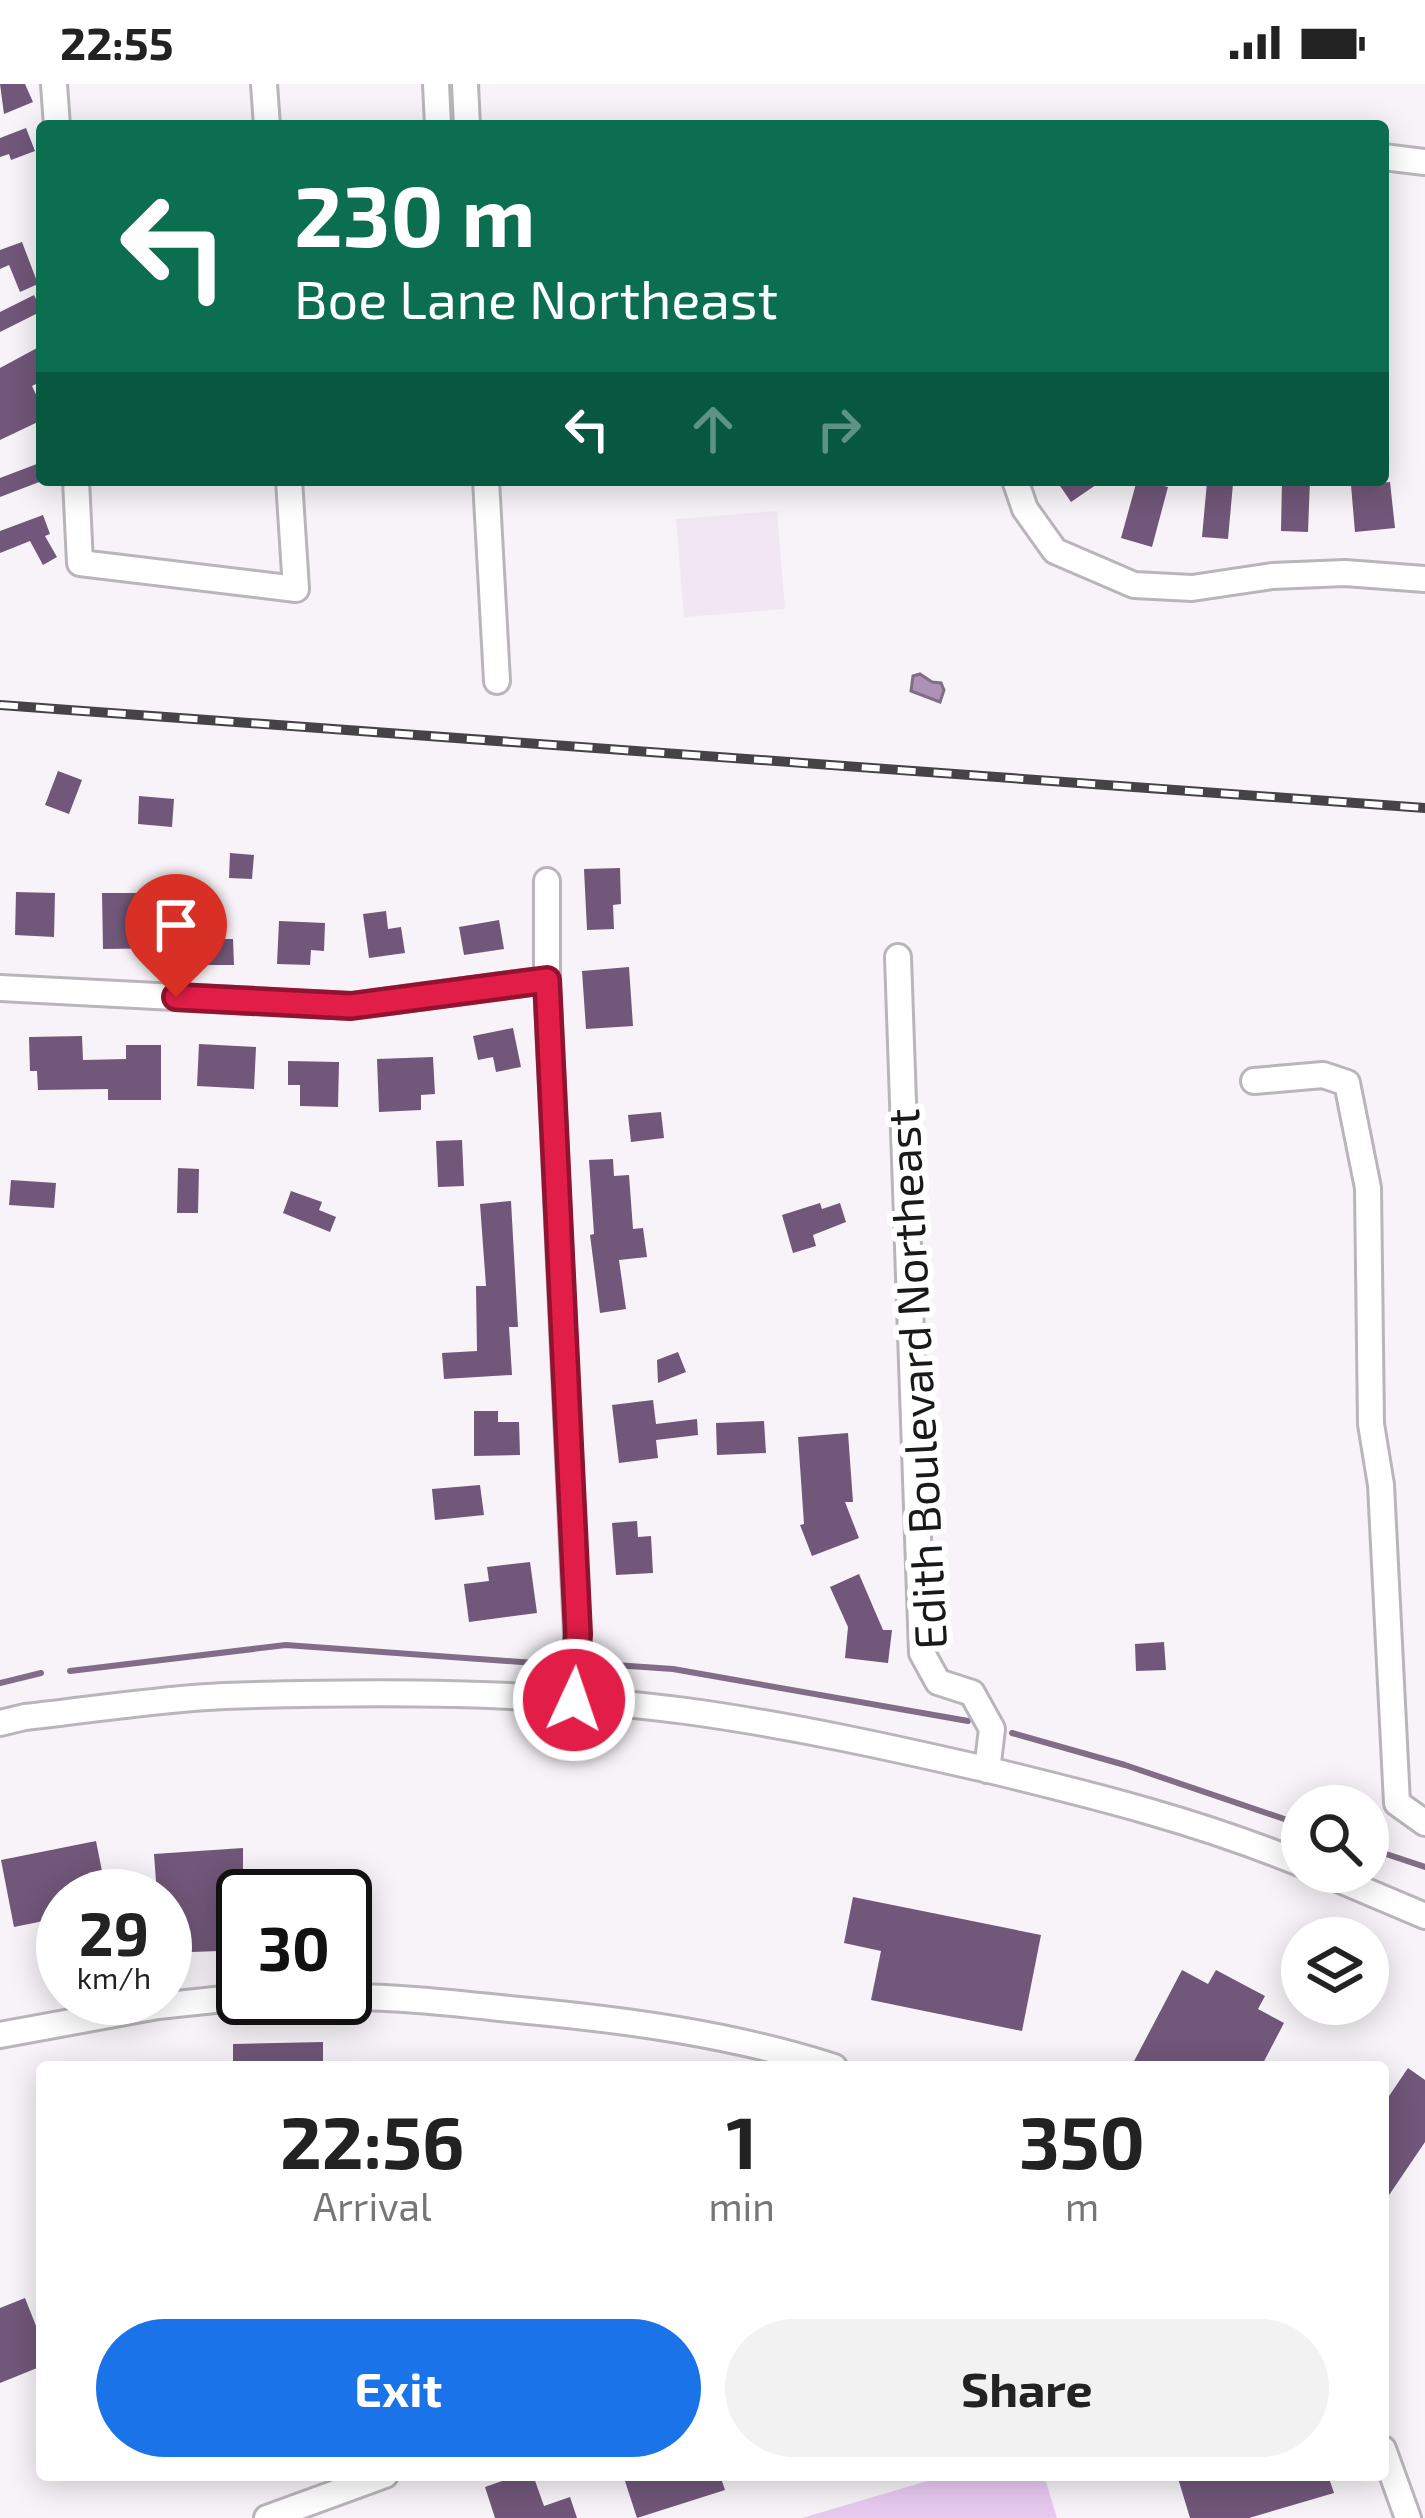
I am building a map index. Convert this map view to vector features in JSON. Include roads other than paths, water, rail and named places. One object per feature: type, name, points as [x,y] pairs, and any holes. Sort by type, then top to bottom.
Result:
[{"type":"street","points":[[54,84],[56,120]]},
{"type":"street","points":[[264,84],[267,120]]},
{"type":"street","points":[[436,84],[438,120]]},
{"type":"street","points":[[465,84],[467,120]]},
{"type":"street","points":[[1389,158],[1425,161]]},
{"type":"street","points":[[76,486],[80,563],[296,589],[290,486]]},
{"type":"street","points":[[486,486],[497,681]]},
{"type":"street","points":[[1017,486],[1025,509],[1055,551],[1134,585],[1192,588],[1272,576],[1346,573],[1425,579]]},
{"type":"street","points":[[547,881],[547,980],[578,1634],[574,1700]]},
{"type":"street","name":"Edith Boulevard Northeast","points":[[898,957],[922,1653],[938,1682],[972,1693],[992,1729],[987,1770]]},
{"type":"street","points":[[0,988],[351,1006],[547,980]]},
{"type":"street","points":[[1254,1081],[1323,1075],[1347,1083],[1368,1188],[1371,1424],[1381,1485],[1397,1803],[1425,1823]]},
{"type":"street","points":[[0,1723],[220,1696],[574,1700],[685,1711],[805,1730],[987,1770],[1145,1809],[1281,1855]]},
{"type":"street","points":[[1371,1893],[1425,1916]]},
{"type":"street","points":[[372,1997],[587,2017],[741,2040],[796,2061]]},
{"type":"street","points":[[0,2035],[216,2000]]},
{"type":"street","points":[[1389,2466],[1408,2518]]},
{"type":"street","points":[[267,2518],[369,2481]]},
{"type":"waterway","points":[[70,1671],[286,1645],[549,1664]]},
{"type":"waterway","points":[[600,1664],[673,1669],[968,1721]]},
{"type":"waterway","points":[[0,1683],[41,1673]]},
{"type":"waterway","points":[[1012,1733],[1281,1818]]},
{"type":"waterway","points":[[1389,1855],[1425,1867]]},
{"type":"railway","points":[[0,705],[1425,808]]}]
